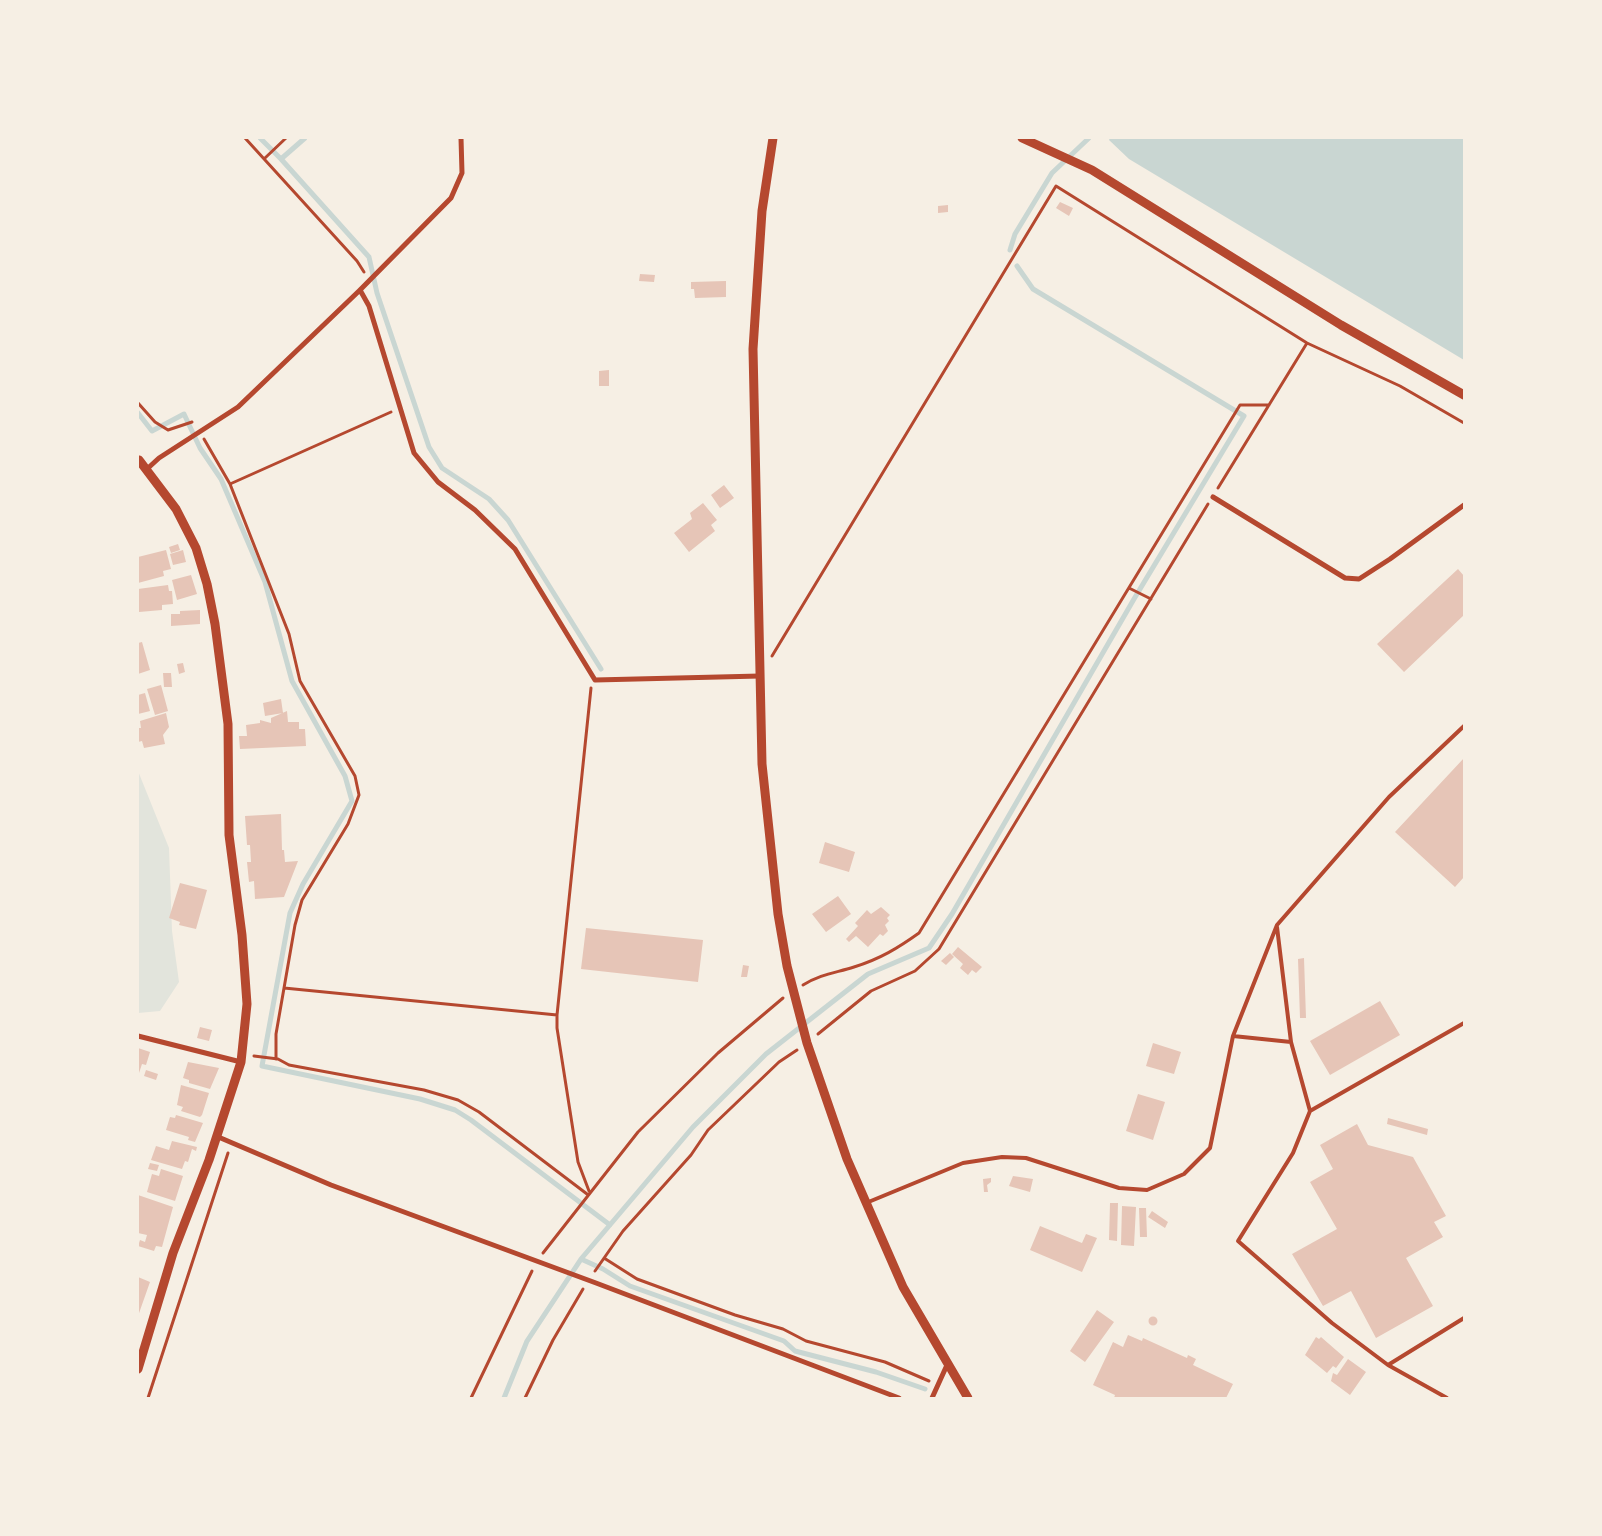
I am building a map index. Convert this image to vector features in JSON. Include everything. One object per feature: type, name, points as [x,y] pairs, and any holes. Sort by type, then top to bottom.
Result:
[{"type":"street","points":[[147,469],[238,406],[370,281],[452,198],[462,173],[461,138]]},
{"type":"street","points":[[773,138],[762,211],[753,348],[762,764],[778,914],[807,1043],[846,1159],[903,1287],[968,1398]]},
{"type":"street","points":[[1022,138],[1092,170],[1341,324],[1464,395]]},
{"type":"street","points":[[360,290],[369,306],[414,453],[438,482],[475,510],[515,548],[595,680],[760,676]]},
{"type":"street","points":[[138,460],[147,469],[176,509],[196,548],[207,584],[215,624],[228,724],[229,835],[242,935],[247,1004],[241,1062],[173,1253],[138,1369]]},
{"type":"street","points":[[1213,497],[1345,578],[1359,579],[1390,559],[1464,505]]},
{"type":"street","points":[[138,1036],[241,1062]]},
{"type":"street","points":[[216,1136],[331,1185],[899,1398]]},
{"type":"street","points":[[932,1398],[948,1365]]},
{"type":"lane","points":[[866,1203],[963,1162],[1002,1156],[1026,1158],[1119,1188],[1147,1190],[1184,1174],[1210,1148],[1232,1036],[1277,925],[1389,797],[1464,726]]},
{"type":"lane","points":[[1277,925],[1291,1042],[1310,1111],[1293,1153],[1238,1240],[1332,1323],[1388,1365],[1447,1398]]},
{"type":"lane","points":[[1310,1111],[1464,1024]]},
{"type":"lane","points":[[1232,1036],[1291,1042]]},
{"type":"lane","points":[[1388,1365],[1464,1318]]},
{"type":"path","points":[[245,138],[357,261],[370,281]]},
{"type":"path","points":[[265,158],[286,138]]},
{"type":"path","points":[[760,676],[1056,186],[1306,342],[1400,386],[1464,423]]},
{"type":"path","points":[[525,1398],[553,1340],[588,1280],[623,1232],[691,1155],[708,1130],[779,1062],[807,1043],[871,991],[915,971],[939,948],[1306,342]]},
{"type":"path","points":[[138,403],[155,422],[168,430],[205,418],[212,424]]},
{"type":"path","points":[[471,1398],[536,1261],[638,1132],[718,1053],[794,990],[819,975],[853,968],[890,954],[919,933],[1131,589],[1240,405],[1269,405]]},
{"type":"path","points":[[230,484],[391,412]]},
{"type":"path","points":[[200,432],[230,484],[289,634],[300,681],[355,776],[359,794],[348,824],[302,900],[295,925],[276,1034],[274,1059]]},
{"type":"path","points":[[1131,589],[1151,599]]},
{"type":"path","points":[[588,1193],[578,1162],[556,1028],[556,1015],[590,688],[595,680]]},
{"type":"path","points":[[284,988],[556,1015]]},
{"type":"path","points":[[256,1056],[274,1059],[289,1065],[424,1090],[458,1100],[479,1112],[588,1193]]},
{"type":"path","points":[[148,1398],[232,1143]]},
{"type":"path","points":[[604,1258],[637,1279],[735,1315],[783,1329],[806,1341],[885,1362],[927,1380],[937,1388]]},
{"type":"shaded area","points":[[1110,138],[1464,138],[1464,360],[1129,159],[1109,140]]},
{"type":"shaded area","points":[[138,771],[169,848],[172,931],[179,982],[160,1011],[138,1013]]},
{"type":"building","points":[[1060,202],[1073,208],[1069,216],[1056,208]]},
{"type":"building","points":[[948,205],[948,212],[938,213],[938,206]]},
{"type":"building","points":[[640,274],[655,275],[654,282],[639,281]]},
{"type":"building","points":[[726,281],[726,297],[695,298],[694,289],[691,289],[691,282]]},
{"type":"building","points":[[609,370],[609,386],[599,386],[599,371]]},
{"type":"building","points":[[724,485],[734,498],[720,508],[711,495]]},
{"type":"building","points":[[703,503],[717,520],[711,525],[715,531],[689,552],[674,533],[692,519],[690,513]]},
{"type":"building","points":[[178,544],[180,550],[171,553],[169,547]]},
{"type":"building","points":[[166,550],[171,569],[163,571],[164,576],[138,583],[138,557]]},
{"type":"building","points":[[183,550],[186,562],[173,565],[170,554]]},
{"type":"building","points":[[1458,569],[1464,576],[1464,615],[1404,672],[1377,644]]},
{"type":"building","points":[[191,575],[197,594],[177,600],[172,580]]},
{"type":"building","points":[[168,585],[169,591],[172,591],[173,604],[162,605],[162,610],[139,612],[138,589]]},
{"type":"building","points":[[200,610],[200,624],[171,626],[171,614],[180,614],[180,611]]},
{"type":"building","points":[[142,642],[150,670],[138,674],[138,643]]},
{"type":"building","points":[[183,663],[185,672],[179,674],[177,664]]},
{"type":"building","points":[[163,673],[171,673],[172,687],[164,687]]},
{"type":"building","points":[[161,685],[168,711],[155,715],[147,689]]},
{"type":"building","points":[[145,693],[150,711],[138,714],[138,695]]},
{"type":"building","points":[[281,699],[283,713],[265,716],[263,703]]},
{"type":"building","points":[[287,711],[288,722],[299,722],[299,729],[305,729],[306,746],[240,749],[239,736],[247,736],[246,725],[260,723],[260,720],[271,723],[271,718]]},
{"type":"building","points":[[166,713],[169,727],[163,735],[165,744],[144,748],[142,741],[138,742],[138,728],[141,728],[140,721]]},
{"type":"building","points":[[1464,758],[1464,877],[1455,887],[1395,832]]},
{"type":"building","points":[[281,814],[282,850],[284,850],[285,862],[298,861],[284,897],[255,899],[254,881],[249,882],[247,862],[251,862],[250,845],[247,845],[245,816]]},
{"type":"building","points":[[825,842],[855,852],[849,872],[819,863]]},
{"type":"building","points":[[180,883],[207,890],[196,929],[179,925],[180,922],[169,918]]},
{"type":"building","points":[[838,896],[851,914],[826,932],[812,914]]},
{"type":"building","points":[[881,907],[890,915],[887,918],[889,921],[885,925],[888,931],[883,936],[880,934],[868,947],[856,936],[849,942],[846,939],[858,926],[855,923],[867,910],[871,914]]},
{"type":"building","points":[[586,928],[703,940],[698,982],[581,969]]},
{"type":"building","points":[[958,947],[982,967],[976,973],[972,970],[968,975],[960,968],[963,964],[952,954]]},
{"type":"building","points":[[950,953],[954,957],[946,965],[941,961]]},
{"type":"building","points":[[1304,958],[1306,1018],[1300,1018],[1298,959]]},
{"type":"building","points":[[743,965],[749,966],[747,977],[741,977]]},
{"type":"building","points":[[1380,1001],[1400,1035],[1330,1075],[1310,1041]]},
{"type":"building","points":[[200,1027],[212,1030],[209,1041],[197,1038]]},
{"type":"building","points":[[1153,1043],[1181,1052],[1174,1074],[1146,1066]]},
{"type":"building","points":[[138,1048],[150,1052],[146,1065],[142,1064],[138,1076]]},
{"type":"building","points":[[188,1062],[219,1068],[210,1089],[189,1083],[189,1080],[183,1078]]},
{"type":"building","points":[[146,1070],[158,1074],[156,1080],[144,1076]]},
{"type":"building","points":[[181,1085],[209,1093],[200,1117],[181,1111],[183,1107],[177,1105]]},
{"type":"building","points":[[1138,1094],[1165,1102],[1153,1140],[1126,1131]]},
{"type":"building","points":[[176,1115],[203,1123],[195,1142],[188,1140],[189,1137],[166,1130],[170,1117],[175,1118]]},
{"type":"building","points":[[1388,1118],[1428,1129],[1427,1135],[1387,1124]]},
{"type":"building","points":[[1357,1124],[1368,1145],[1413,1157],[1446,1216],[1434,1222],[1443,1237],[1406,1258],[1433,1306],[1376,1338],[1351,1291],[1323,1306],[1292,1254],[1337,1229],[1310,1182],[1333,1169],[1320,1145]]},
{"type":"building","points":[[172,1141],[197,1147],[196,1151],[192,1149],[188,1162],[185,1161],[182,1169],[151,1160],[156,1146],[169,1150]]},
{"type":"building","points":[[150,1163],[159,1165],[157,1171],[148,1169]]},
{"type":"building","points":[[161,1169],[183,1176],[175,1201],[147,1192],[152,1174],[159,1176]]},
{"type":"building","points":[[1013,1176],[1033,1179],[1030,1192],[1009,1186]]},
{"type":"building","points":[[991,1178],[991,1182],[987,1185],[988,1192],[984,1192],[983,1179]]},
{"type":"building","points":[[138,1195],[173,1207],[162,1247],[156,1246],[154,1251],[138,1246],[140,1240],[145,1242],[147,1235],[138,1233]]},
{"type":"building","points":[[1110,1203],[1118,1203],[1117,1241],[1109,1240]]},
{"type":"building","points":[[1122,1206],[1136,1207],[1134,1246],[1121,1245]]},
{"type":"building","points":[[1139,1208],[1146,1208],[1147,1237],[1140,1237]]},
{"type":"building","points":[[1152,1211],[1168,1222],[1165,1228],[1148,1217]]},
{"type":"building","points":[[1040,1226],[1082,1243],[1086,1234],[1097,1238],[1082,1272],[1030,1250]]},
{"type":"building","points":[[138,1277],[150,1282],[138,1316]]},
{"type":"building","points":[[1097,1310],[1114,1322],[1085,1362],[1070,1351]]},
{"type":"building","points":[[1153,1316],[1158,1321],[1153,1326],[1148,1321]]},
{"type":"building","points":[[1128,1335],[1142,1341],[1143,1338],[1187,1358],[1188,1355],[1196,1359],[1193,1365],[1233,1384],[1226,1398],[1114,1398],[1115,1395],[1093,1385],[1113,1342],[1123,1347]]},
{"type":"building","points":[[1316,1337],[1319,1339],[1321,1337],[1344,1357],[1336,1368],[1333,1366],[1327,1373],[1305,1355]]},
{"type":"building","points":[[1348,1359],[1366,1372],[1350,1395],[1331,1381],[1333,1373],[1337,1375]]},
{"type":"waterway","points":[[260,138],[281,159]]},
{"type":"waterway","points":[[305,138],[281,159],[369,257],[377,293],[429,447],[442,468],[489,499],[508,520],[601,669]]},
{"type":"waterway","points":[[1010,250],[1015,234],[1052,173],[1089,138]]},
{"type":"waterway","points":[[504,1398],[527,1341],[581,1259],[693,1127],[766,1054],[868,974],[929,948],[952,914],[1134,599],[1244,416],[1033,289],[1017,266]]},
{"type":"waterway","points":[[138,413],[152,431],[184,414],[200,448],[221,479],[265,582],[292,681],[345,776],[352,801],[303,884],[290,913],[262,1066],[420,1099],[455,1110],[471,1120],[610,1225]]},
{"type":"waterway","points":[[581,1259],[603,1269],[630,1286],[784,1341],[795,1351],[876,1372],[925,1389]]}]
